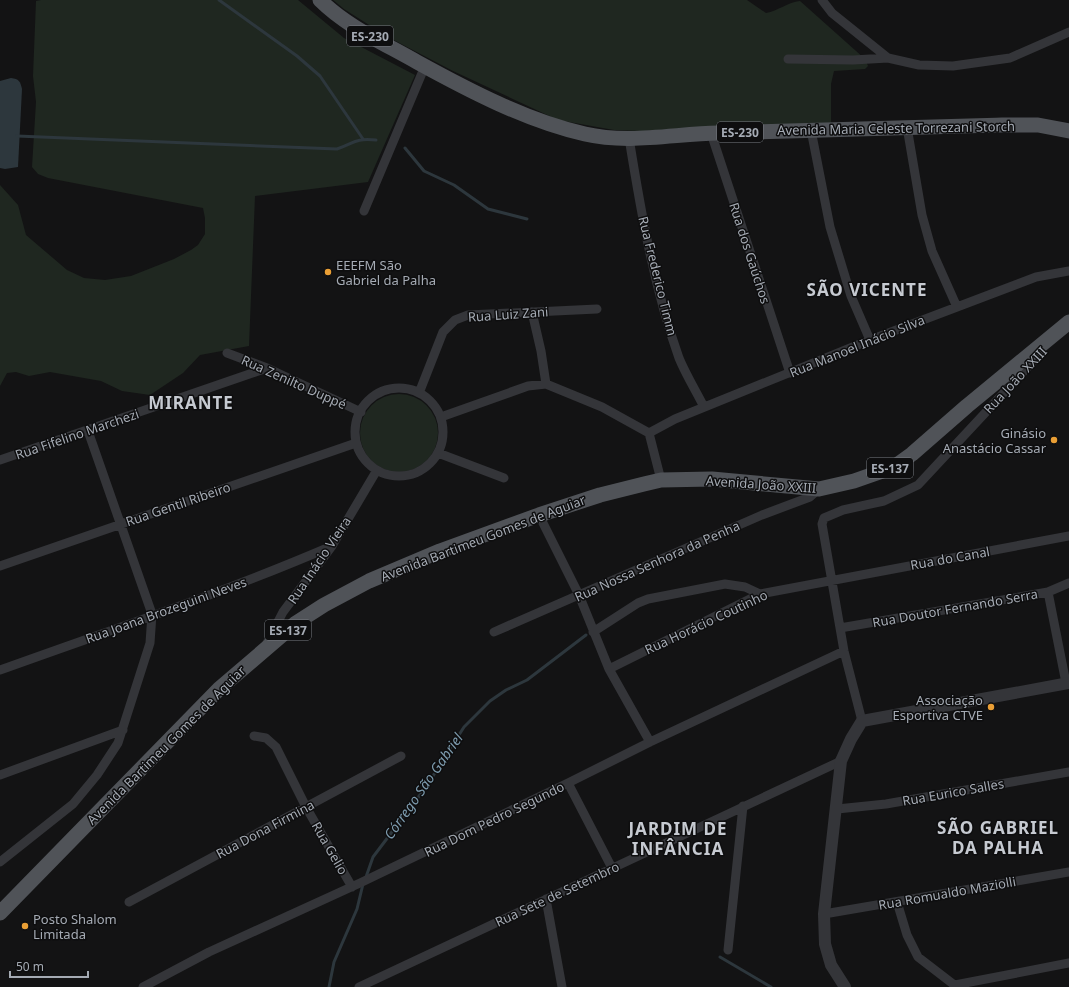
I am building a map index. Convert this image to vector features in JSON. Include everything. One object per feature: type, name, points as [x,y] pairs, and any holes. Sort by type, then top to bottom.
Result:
[{"type":"main road","name":"ES-230","points":[[320,0],[331,11],[358,29],[425,66]]},
{"type":"main road","name":"Avenida Maria Celeste Torrezani Storch","points":[[425,66],[534,119],[586,134],[629,138],[711,133],[1031,125],[1069,131]]},
{"type":"main road","name":"Avenida João XXIII","points":[[662,480],[712,479],[819,489],[854,481],[894,467],[924,445],[967,406],[1069,323]]},
{"type":"main road","name":"Avenida Bartimeu Gomes de Aguiar","points":[[0,913],[219,689],[264,650],[313,612],[369,581],[440,551],[539,515],[600,495],[662,480]]},
{"type":"street","points":[[822,0],[832,13],[888,58]]},
{"type":"street","points":[[788,59],[854,60],[888,58],[920,65],[960,65],[1010,58],[1069,32]]},
{"type":"street","points":[[364,211],[425,66]]},
{"type":"street","points":[[908,127],[922,215],[930,244],[957,307]]},
{"type":"street","points":[[811,130],[830,227],[851,296],[870,340]]},
{"type":"street","name":"Rua dos Gaúchos","points":[[711,133],[790,373]]},
{"type":"street","name":"Rua Frederico Timm","points":[[629,138],[646,232],[659,291],[680,359],[704,408]]},
{"type":"street","name":"Rua Manoel Inácio Silva","points":[[649,433],[675,419],[870,340],[1036,277],[1069,271]]},
{"type":"street","name":"Rua Luiz Zani","points":[[419,393],[443,332],[455,320],[468,315],[597,309]]},
{"type":"street","points":[[532,312],[541,351],[546,384]]},
{"type":"street","name":"Rua João XXIII","points":[[862,721],[844,651],[830,580],[822,524],[824,518],[830,514],[844,510],[884,501],[918,485],[1069,323]]},
{"type":"street","name":"Rua Zenilto Duppé","points":[[227,353],[267,368],[361,412]]},
{"type":"street","name":"Rua Fifelino Marchezi","points":[[0,460],[88,431],[267,368]]},
{"type":"street","points":[[440,417],[528,386],[546,384],[602,407],[649,433],[662,480]]},
{"type":"street","points":[[405,388],[419,393],[428,399],[440,417],[443,429],[442,442],[438,453],[430,464],[418,472],[404,476],[390,476],[377,470],[366,460],[356,443],[356,425],[366,403],[378,394],[391,389],[405,388]]},
{"type":"street","points":[[0,862],[73,804],[97,775],[114,750],[122,730],[150,643],[152,614],[88,431]]},
{"type":"street","name":"Rua Gentil Ribeiro","points":[[0,566],[356,443]]},
{"type":"street","points":[[438,453],[504,478]]},
{"type":"street","name":"Rua Inácio Vieira","points":[[264,650],[283,612],[332,546],[377,470]]},
{"type":"street","name":"Rua Nossa Senhora da Penha","points":[[494,632],[762,515],[810,496],[819,489]]},
{"type":"street","points":[[539,515],[579,595],[609,669],[650,742]]},
{"type":"street","name":"Rua do Canal","points":[[830,580],[1069,536]]},
{"type":"street","name":"Rua Joana Brozeguini Neves","points":[[0,670],[152,614],[233,587],[332,546]]},
{"type":"street","name":"Rua Horácio Coutinho","points":[[609,669],[760,594],[830,580]]},
{"type":"street","name":"Rua Doutor Fernando Serra","points":[[840,628],[1048,592],[1069,583]]},
{"type":"street","points":[[594,632],[638,603],[648,599],[725,584],[745,587],[760,594]]},
{"type":"street","points":[[841,986],[831,965],[825,944],[824,914],[837,809],[841,761],[851,739],[862,721],[1067,683],[1048,592]]},
{"type":"street","name":"Rua Dom Pedro Segundo","points":[[144,987],[157,984],[209,952],[374,877],[650,742],[844,651]]},
{"type":"street","points":[[0,775],[122,730]]},
{"type":"street","name":"Rua Gelio","points":[[254,736],[266,738],[276,747],[306,807],[356,885]]},
{"type":"street","name":"Rua Dona Firmina","points":[[129,902],[401,756]]},
{"type":"street","name":"Rua Sete de Setembro","points":[[359,987],[841,761]]},
{"type":"street","name":"Rua Eurico Salles","points":[[837,809],[886,804],[1069,772]]},
{"type":"street","points":[[568,783],[612,868]]},
{"type":"street","points":[[728,950],[743,806]]},
{"type":"street","name":"Rua Romualdo Maziolli","points":[[824,914],[1069,872]]},
{"type":"street","points":[[546,899],[562,987]]},
{"type":"street","points":[[897,902],[907,935],[918,957],[956,986],[1069,963]]},
{"type":"shaded area","points":[[298,0],[344,38],[415,75],[368,182],[255,196],[249,346],[200,355],[183,373],[150,395],[122,391],[101,381],[50,372],[29,376],[16,372],[7,373],[0,386],[0,185],[18,205],[26,235],[67,270],[84,278],[105,280],[131,276],[174,259],[191,250],[198,245],[205,234],[205,218],[203,208],[48,178],[38,174],[32,167],[36,102],[33,76],[36,1]]},
{"type":"shaded area","points":[[333,0],[747,0],[766,13],[800,1],[865,59],[868,66],[865,69],[834,71],[831,84],[831,125],[690,133],[614,130],[558,120],[453,71],[388,37],[344,9]]},
{"type":"shaded area","points":[[11,78],[19,81],[22,89],[18,167],[5,169],[0,168],[0,81]]},
{"type":"shaded area","points":[[399,394],[414,397],[421,401],[431,411],[435,418],[438,433],[435,448],[431,455],[421,465],[414,469],[399,472],[384,469],[377,465],[367,455],[363,448],[360,433],[363,418],[367,411],[377,401],[384,397]]},
{"type":"waterway","points":[[219,0],[297,56],[320,76],[363,139]]},
{"type":"waterway","points":[[17,136],[337,149],[359,140],[376,140]]},
{"type":"waterway","points":[[405,148],[424,171],[454,185],[488,209],[527,219]]},
{"type":"waterway","name":"Córrego São Gabriel","points":[[366,877],[373,857],[426,787],[464,727],[490,701],[506,690],[527,680],[586,635]]},
{"type":"waterway","name":"Córrego São Gabriel","points":[[329,987],[334,962],[357,909],[363,884]]},
{"type":"waterway","points":[[720,957],[771,987]]},
{"type":"place","name":"EEEFM São Gabriel da Palha","points":[[328,272]]},
{"type":"place","name":"Ginásio Anastácio Cassar","points":[[1054,440]]},
{"type":"place","name":"Associação Esportiva CTVE","points":[[991,707]]},
{"type":"place","name":"Posto Shalom Limitada","points":[[25,926]]},
{"type":"district","name":"SÃO VICENTE","points":[[867,289]]},
{"type":"district","name":"MIRANTE","points":[[191,402]]},
{"type":"district","name":"SÃO GABRIEL DA PALHA","points":[[998,837]]},
{"type":"district","name":"JARDIM DE INFÂNCIA","points":[[678,838]]}]
